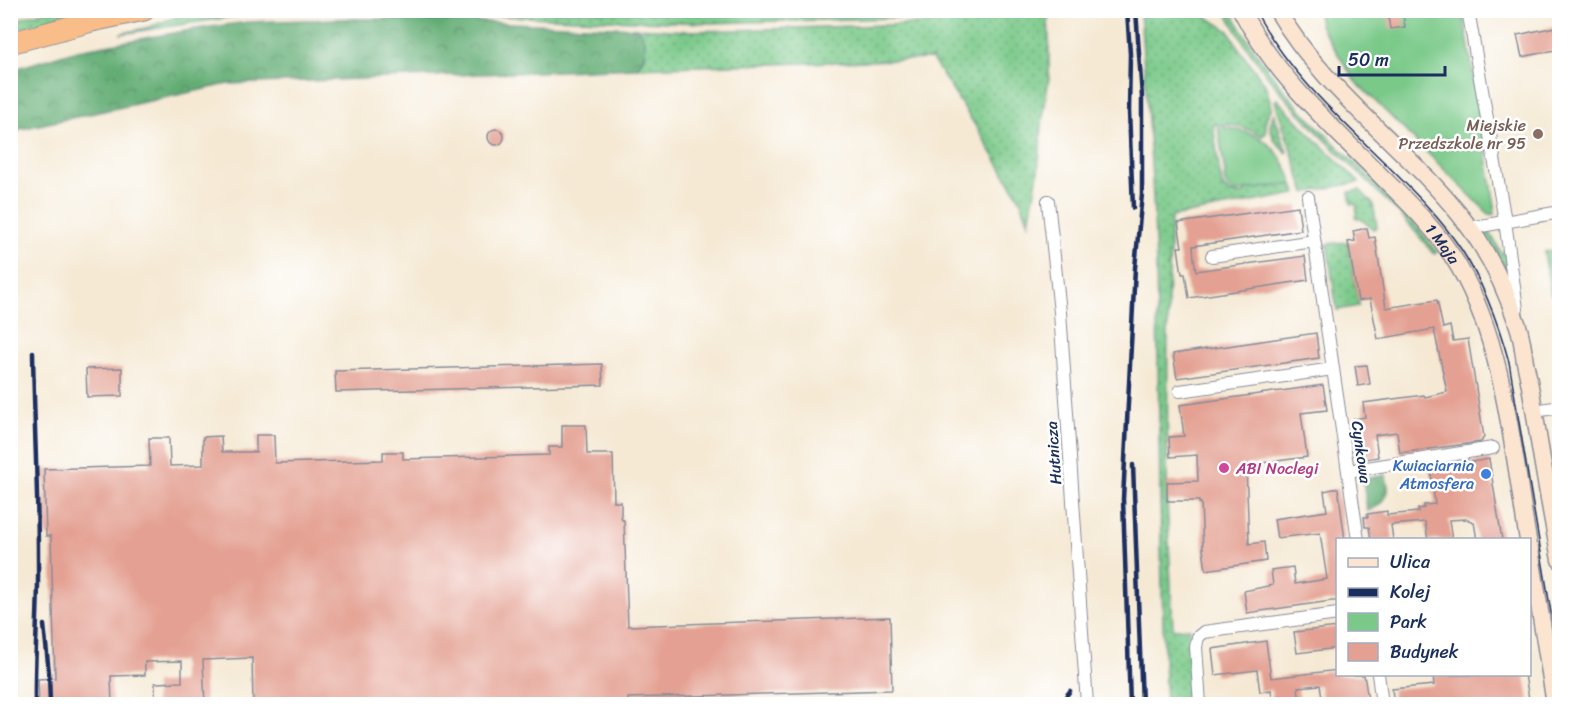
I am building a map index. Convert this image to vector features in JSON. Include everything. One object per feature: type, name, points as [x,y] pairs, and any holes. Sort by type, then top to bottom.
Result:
[{"type":"highway","points":[[10,44],[92,21],[144,10]]},
{"type":"street","name":"1 Maja","points":[[1241,10],[1265,50],[1297,91],[1416,210],[1459,266],[1485,324],[1496,362],[1528,538]]},
{"type":"street","name":"1 Maja","points":[[1277,10],[1287,28],[1320,72],[1413,164],[1470,228],[1500,279],[1519,328]]},
{"type":"street","name":"1 Maja","points":[[1468,10],[1505,221],[1519,328],[1560,560]]},
{"type":"street","name":"Cynkowa","points":[[1308,197],[1358,538]]},
{"type":"street","name":"Hutnicza","points":[[1048,201],[1060,312],[1087,705]]},
{"type":"street","points":[[1470,228],[1560,212]]},
{"type":"street","points":[[1212,256],[1314,241]]},
{"type":"street","points":[[1180,391],[1333,369]]},
{"type":"street","points":[[1535,411],[1560,407]]},
{"type":"street","points":[[1348,471],[1493,448]]},
{"type":"street","points":[[1531,561],[1533,586],[1555,705]]},
{"type":"street","points":[[1200,705],[1196,646],[1198,637],[1204,632],[1336,614]]},
{"type":"street","points":[[1378,676],[1382,705]]},
{"type":"green space","points":[[442,10],[447,14],[345,11],[263,12],[120,34],[149,27],[182,15],[223,11]]},
{"type":"green space","points":[[919,10],[995,11],[894,18],[710,23],[472,15],[474,11],[759,15],[862,14]]},
{"type":"green space","points":[[45,11],[84,11],[11,31],[11,21]]},
{"type":"green space","points":[[1047,11],[1049,77],[1038,173],[1029,223],[1020,199],[932,59],[637,68],[646,54],[637,28],[687,31],[913,24],[963,21]]},
{"type":"green space","points":[[1140,11],[1200,11],[1229,31],[1265,84],[1272,107],[1266,119],[1266,133],[1262,136],[1238,126],[1213,125],[1223,187],[1230,193],[1244,194],[1245,190],[1293,184],[1296,194],[1171,217],[1168,301],[1167,501],[1173,629],[1190,628],[1195,704],[1166,704],[1155,237]]},
{"type":"green space","points":[[1226,11],[1231,11],[1261,60],[1297,105],[1405,213],[1437,252],[1434,254],[1398,212],[1319,134],[1277,88],[1258,64]]},
{"type":"green space","points":[[1317,11],[1463,11],[1495,206],[1494,214],[1490,215],[1355,81],[1321,27]]},
{"type":"green space","points":[[412,19],[637,28],[644,38],[645,48],[643,58],[637,68],[228,84],[11,131],[11,70],[78,50],[196,29],[248,22]]},
{"type":"green space","points":[[1277,99],[1359,182],[1305,193],[1275,101]]},
{"type":"green space","points":[[1274,113],[1287,153],[1273,139],[1270,125]]},
{"type":"green space","points":[[1218,127],[1245,132],[1266,142],[1282,159],[1293,184],[1240,192],[1229,189],[1224,178]]},
{"type":"green space","points":[[1360,190],[1373,204],[1377,227],[1373,229],[1361,219],[1356,218],[1356,204],[1351,204],[1349,192]]},
{"type":"green space","points":[[1489,231],[1501,252],[1506,252],[1509,277],[1484,233]]},
{"type":"green space","points":[[1348,242],[1359,306],[1337,310],[1327,244]]},
{"type":"green space","points":[[1559,248],[1559,296],[1551,295],[1544,252]]},
{"type":"green space","points":[[1386,475],[1388,489],[1385,498],[1380,504],[1367,511],[1363,479]]},
{"type":"building","points":[[1403,14],[1405,27],[1390,29],[1388,16]]},
{"type":"building","points":[[1560,26],[1560,49],[1522,57],[1517,35]]},
{"type":"building","points":[[496,129],[504,137],[496,145],[488,137]]},
{"type":"building","points":[[1298,206],[1301,230],[1193,246],[1194,259],[1196,271],[1305,256],[1308,280],[1189,298],[1180,261],[1178,247],[1182,247],[1178,223]]},
{"type":"building","points":[[1367,228],[1369,238],[1375,237],[1386,308],[1437,300],[1443,328],[1450,326],[1453,341],[1468,339],[1484,437],[1481,442],[1400,453],[1397,432],[1375,435],[1378,457],[1360,460],[1354,419],[1365,417],[1363,403],[1424,395],[1425,397],[1447,392],[1434,329],[1378,339],[1370,299],[1358,301],[1348,242],[1355,241],[1353,231]]},
{"type":"building","points":[[1316,333],[1319,358],[1177,378],[1173,354]]},
{"type":"building","points":[[602,364],[603,385],[336,392],[335,371]]},
{"type":"building","points":[[1367,365],[1370,384],[1358,386],[1355,366]]},
{"type":"building","points":[[122,368],[122,396],[87,397],[86,369]]},
{"type":"building","points":[[1323,385],[1327,410],[1301,413],[1307,457],[1246,465],[1249,544],[1264,542],[1266,561],[1206,570],[1201,503],[1199,501],[1167,501],[1167,482],[1198,481],[1197,455],[1170,457],[1169,437],[1184,436],[1180,405]]},
{"type":"building","points":[[562,425],[586,425],[587,454],[613,454],[614,502],[621,502],[621,516],[624,520],[628,626],[890,617],[892,690],[628,698],[629,705],[253,705],[252,658],[203,660],[205,705],[155,705],[155,683],[182,682],[182,661],[145,662],[145,675],[111,676],[112,705],[39,705],[38,679],[55,678],[51,536],[46,536],[44,469],[150,466],[149,438],[169,438],[170,466],[203,465],[203,437],[221,436],[222,452],[256,452],[256,435],[274,435],[275,463],[383,460],[383,452],[403,452],[403,459],[549,455],[549,447],[562,447]]},
{"type":"building","points":[[1489,459],[1502,538],[1477,538],[1474,522],[1466,519],[1449,520],[1452,538],[1428,538],[1425,522],[1391,525],[1393,538],[1371,538],[1369,527],[1365,527],[1364,517],[1368,517],[1367,514],[1387,511],[1387,515],[1418,512],[1418,509],[1424,508],[1424,505],[1435,504],[1430,466],[1467,460],[1466,463]]},
{"type":"building","points":[[1338,488],[1345,538],[1336,538],[1336,601],[1247,613],[1244,591],[1273,585],[1271,570],[1293,567],[1295,584],[1327,579],[1320,533],[1277,538],[1274,519],[1327,511],[1324,491]]},
{"type":"building","points":[[1336,627],[1336,648],[1297,653],[1294,632]]},
{"type":"building","points":[[1266,641],[1271,678],[1336,670],[1336,676],[1364,676],[1369,705],[1323,705],[1320,685],[1298,687],[1300,705],[1273,705],[1271,690],[1260,692],[1257,670],[1215,675],[1212,649]]},
{"type":"building","points":[[1433,676],[1525,676],[1530,705],[1394,705],[1392,689],[1434,685]]},
{"type":"tram line","points":[[1255,10],[1282,53],[1314,92],[1444,226],[1469,262],[1483,290],[1509,362],[1560,666]]},
{"type":"railway","points":[[1127,10],[1133,208]]},
{"type":"railway","points":[[1130,704],[1123,499],[1135,268],[1142,194],[1142,97],[1136,10]]},
{"type":"railway","points":[[33,352],[38,576],[35,704]]},
{"type":"railway","points":[[1133,465],[1142,704]]},
{"type":"railway","points":[[44,625],[50,704]]},
{"type":"railway","points":[[1060,704],[1070,691]]},
{"type":"place","name":"Miejskie Przedszkole nr 95","points":[[1538,134]]},
{"type":"place","name":"ABI Noclegi","points":[[1224,468]]},
{"type":"place","name":"Kwiaciarnia Atmosfera","points":[[1486,474]]}]
